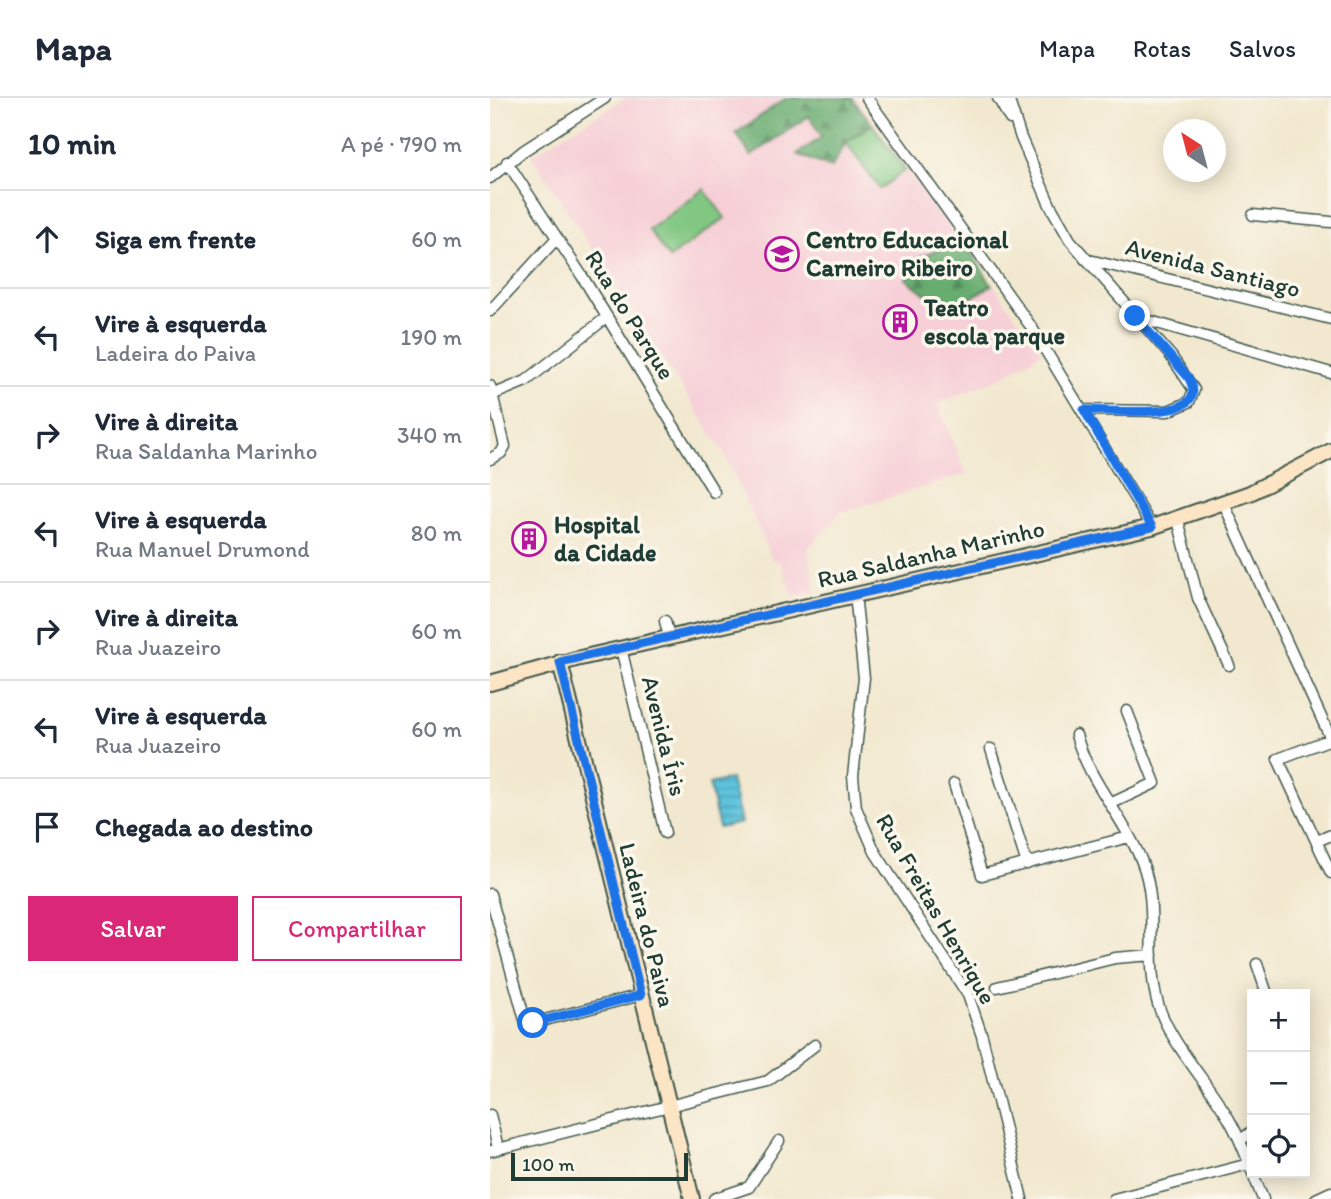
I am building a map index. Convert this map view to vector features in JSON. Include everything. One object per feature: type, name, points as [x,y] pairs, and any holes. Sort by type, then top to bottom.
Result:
[{"type":"main road","name":"Rua Saldanha Marinho","points":[[490,682],[560,662],[1178,520],[1224,504],[1278,480],[1331,450]]},
{"type":"main road","name":"Ladeira do Paiva","points":[[560,662],[692,1199]]},
{"type":"street","points":[[490,178],[507,162],[605,98]]},
{"type":"street","points":[[867,98],[996,274],[1084,410],[1152,527]]},
{"type":"street","points":[[998,98],[1021,138],[1058,221],[1085,259],[1188,377],[1194,390],[1193,396],[1186,404],[1168,411],[1084,410]]},
{"type":"street","points":[[1008,98],[1021,138]]},
{"type":"street","name":"Rua do Parque","points":[[507,162],[607,317],[714,492]]},
{"type":"street","points":[[1253,215],[1331,222]]},
{"type":"street","points":[[490,312],[557,238]]},
{"type":"street","name":"Avenida Santiago","points":[[1085,259],[1331,319]]},
{"type":"street","points":[[1135,316],[1331,373]]},
{"type":"street","points":[[490,459],[501,453],[505,446],[491,391],[526,381],[607,317]]},
{"type":"street","points":[[1224,504],[1331,739],[1278,759],[1331,873]]},
{"type":"street","points":[[1178,520],[1198,598],[1229,665]]},
{"type":"street","name":"Rua Freitas Henrique","points":[[855,594],[864,678],[853,776],[856,808],[875,852],[968,995],[986,1048],[1022,1199]]},
{"type":"street","points":[[665,621],[669,637]]},
{"type":"street","name":"Avenida Íris","points":[[621,649],[665,833]]},
{"type":"street","points":[[1110,804],[1155,783],[1126,711]]},
{"type":"street","points":[[1076,735],[1085,762],[1129,837],[1148,881],[1153,923],[1155,992],[1162,1014],[1240,1141],[1247,1159]]},
{"type":"street","points":[[991,749],[1027,864]]},
{"type":"street","points":[[954,784],[982,875],[1129,837]]},
{"type":"street","points":[[1317,841],[1331,835]]},
{"type":"street","points":[[490,894],[525,1020],[537,1022],[641,995]]},
{"type":"street","points":[[997,987],[1115,958],[1152,955]]},
{"type":"street","points":[[1257,964],[1265,989]]},
{"type":"street","points":[[490,1115],[494,1149],[768,1081],[815,1045]]},
{"type":"street","points":[[1240,1141],[1247,1135]]},
{"type":"street","points":[[713,1199],[749,1187],[779,1141]]},
{"type":"street","points":[[1114,1199],[1247,1165]]},
{"type":"street","points":[[1255,1178],[1263,1199]]},
{"type":"street","points":[[1316,1199],[1331,1192]]},
{"type":"shaded area","name":"Centro Educacional Carneiro Ribeiro","points":[[626,98],[856,98],[1042,352],[1002,377],[937,404],[967,474],[842,512],[808,548],[816,592],[793,597],[780,561],[772,559],[724,453],[531,155]]},
{"type":"green space","points":[[786,98],[852,98],[872,124],[846,143],[831,168],[797,154],[822,137],[809,116],[751,156],[736,133]]},
{"type":"green space","points":[[872,124],[905,170],[880,189],[846,143]]},
{"type":"green space","points":[[704,189],[725,218],[669,258],[649,230]]},
{"type":"green space","points":[[962,239],[992,285],[963,303],[931,298],[906,279],[912,261]]},
{"type":"water","points":[[731,779],[741,823],[719,828],[709,784]]},
{"type":"place","name":"Centro Educacional Carneiro Ribeiro","points":[[782,254]]},
{"type":"place","name":"Teatro escola parque","points":[[900,322]]},
{"type":"place","name":"Hospital da Cidade","points":[[529,539]]},
{"type":"route","points":[[533,1023],[641,995],[560,662],[1152,527],[1084,410],[1168,411],[1178,409],[1193,396],[1193,386],[1188,377],[1135,316]]}]
